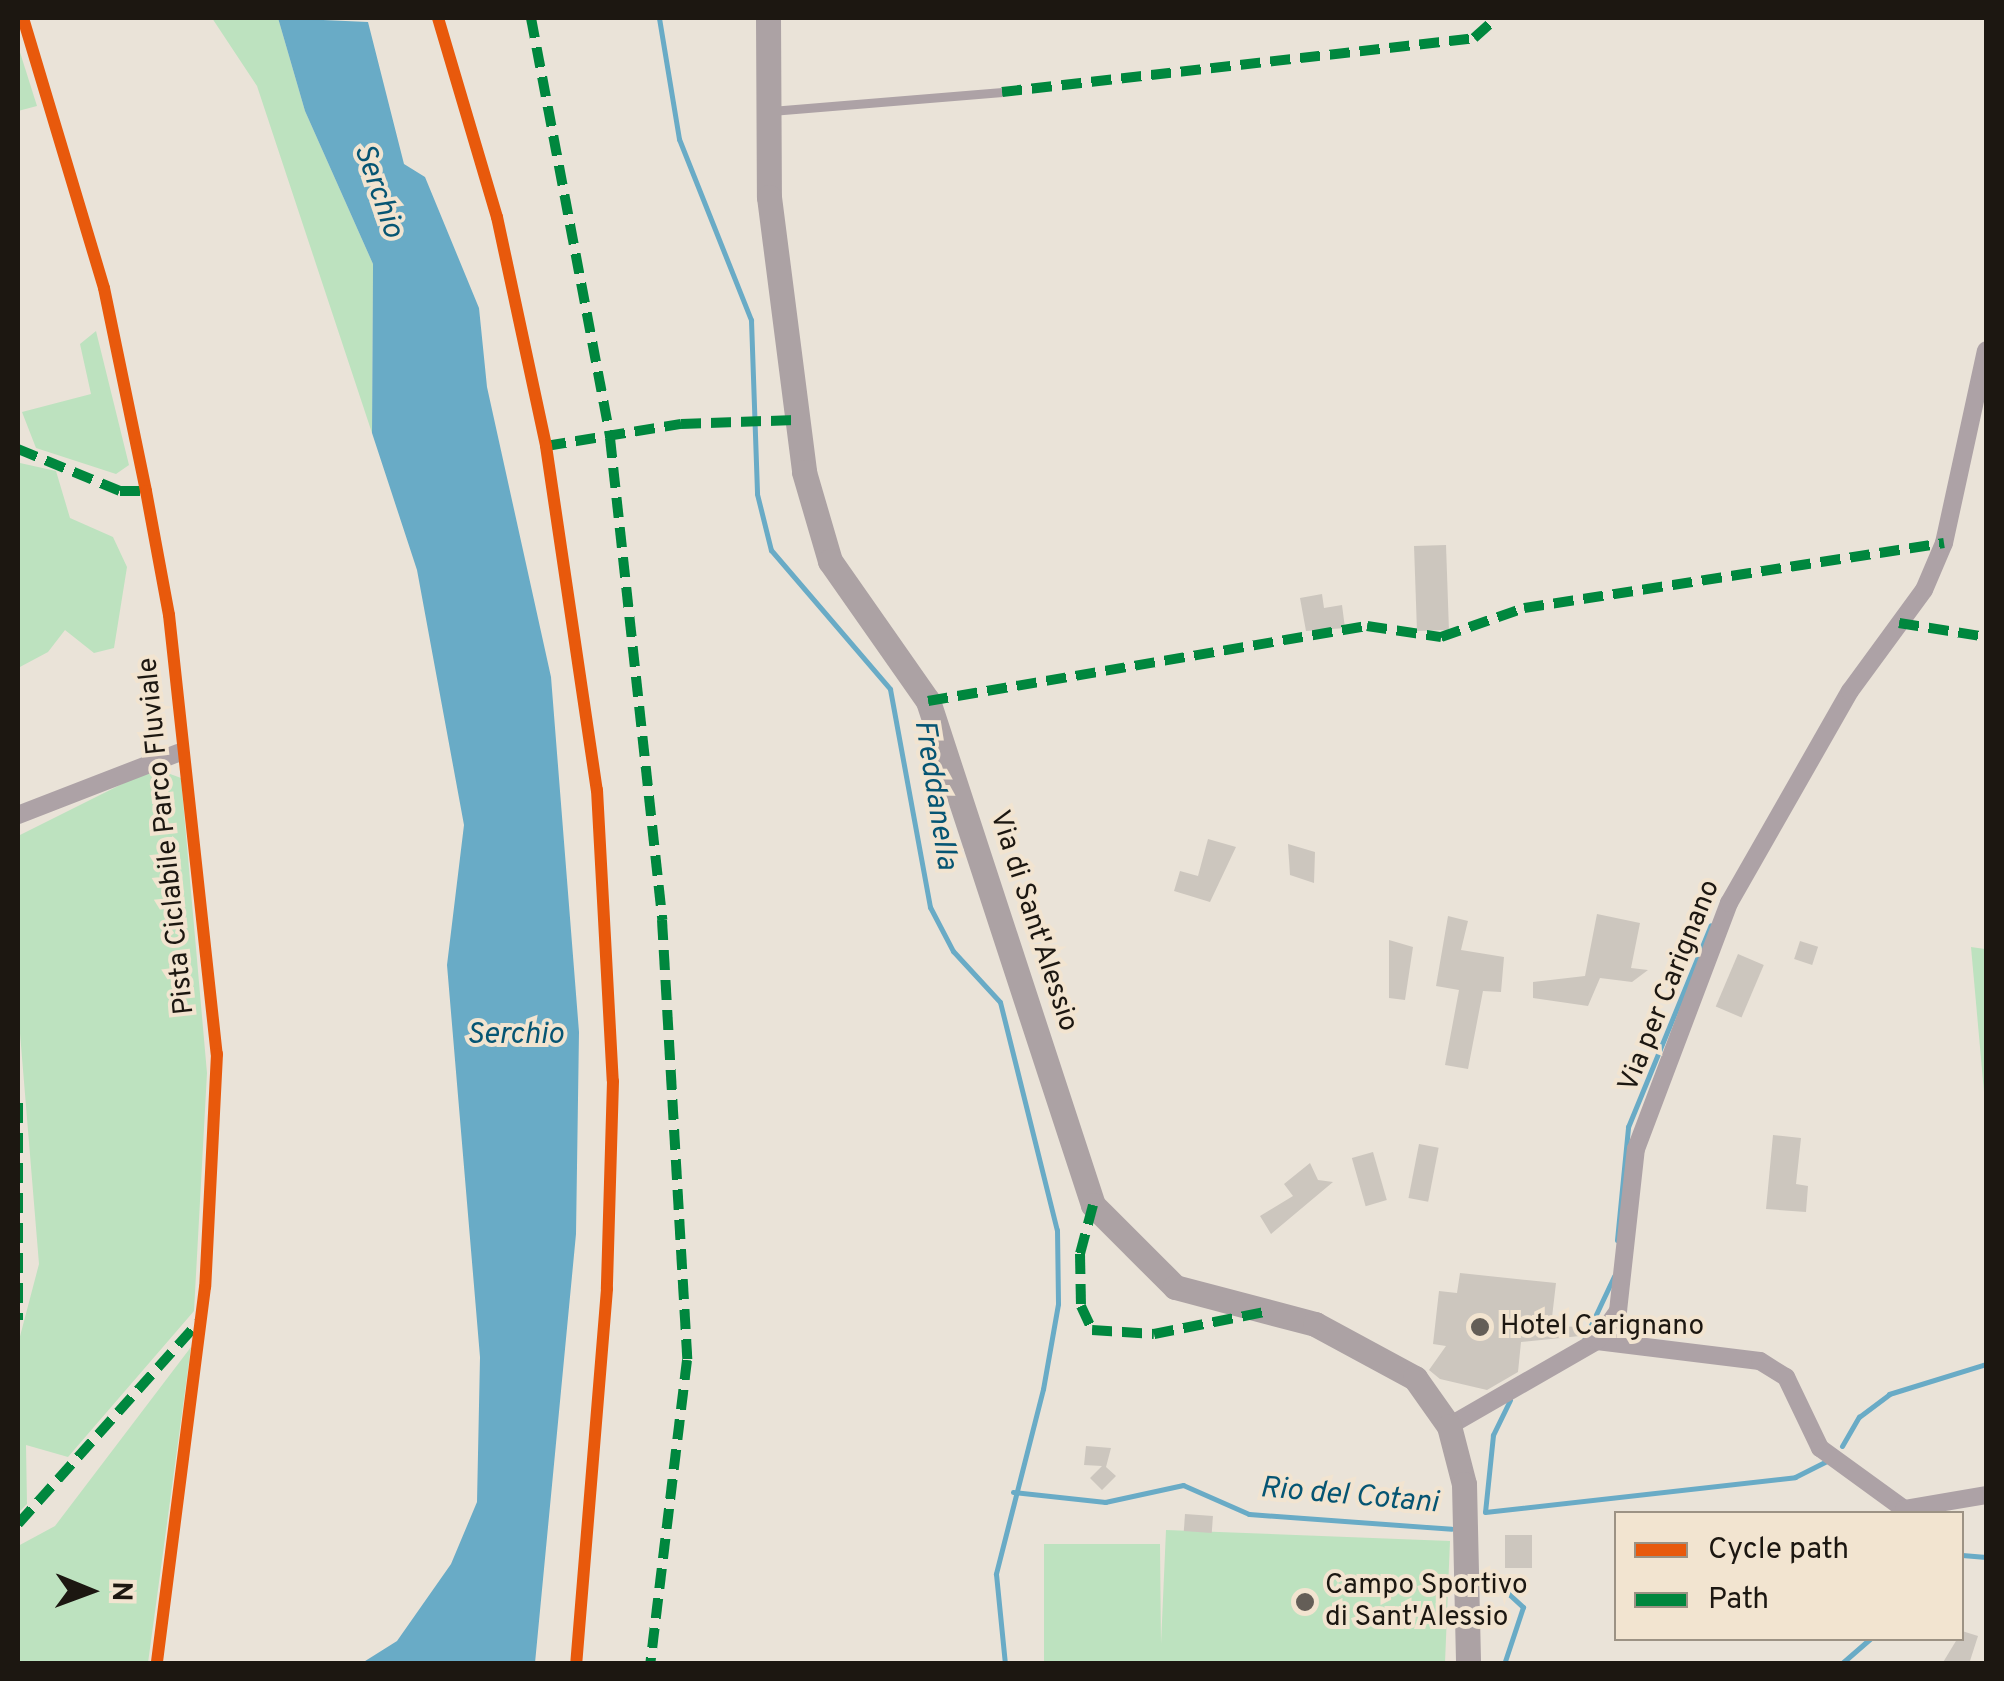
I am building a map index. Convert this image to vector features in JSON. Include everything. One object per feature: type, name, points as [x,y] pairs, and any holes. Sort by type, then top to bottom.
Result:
[{"type":"street","name":"Via di Sant'Alessio","points":[[768,18],[763,112],[795,420],[830,561],[928,701],[1093,1205],[1175,1286],[1376,1350],[1415,1378],[1449,1426],[1464,1484],[1468,1664]]},
{"type":"street","name":"Via per Carignano","points":[[1596,1341],[1618,1311],[1636,1149],[1729,902],[1850,692],[1924,590],[1944,544],[1986,351]]},
{"type":"street","points":[[18,815],[178,753]]},
{"type":"street","points":[[1449,1426],[1596,1341],[1760,1361],[1786,1378],[1820,1448],[1904,1509],[1986,1495]]},
{"type":"lane","points":[[763,112],[1002,92]]},
{"type":"green space","points":[[212,18],[278,18],[305,111],[373,264],[372,433],[257,86]]},
{"type":"green space","points":[[18,46],[37,106],[18,111]]},
{"type":"green space","points":[[96,331],[129,465],[116,474],[36,448],[22,412],[91,394],[80,344]]},
{"type":"green space","points":[[20,463],[56,471],[70,518],[113,537],[127,567],[114,648],[94,653],[65,630],[48,652],[18,668]]},
{"type":"green space","points":[[154,768],[181,778],[207,1073],[194,1311],[68,1457],[26,1445],[27,1504],[18,1513],[18,1344],[39,1264],[18,1009],[18,836]]},
{"type":"green space","points":[[1971,947],[1985,949],[1986,1114]]},
{"type":"green space","points":[[191,1347],[148,1663],[18,1663],[18,1546],[55,1526]]},
{"type":"green space","name":"Campo Sportivo di Sant'Alessio","points":[[1166,1530],[1450,1541],[1445,1663],[1044,1664],[1044,1544],[1160,1544],[1161,1644]]},
{"type":"water","name":"Serchio","points":[[278,18],[368,22],[404,164],[425,177],[479,308],[487,387],[551,677],[579,1032],[576,1234],[535,1663],[362,1663],[397,1641],[451,1564],[477,1502],[480,1357],[447,965],[464,825],[417,570],[372,433],[373,264],[305,111]]},
{"type":"building","points":[[1446,545],[1449,630],[1417,631],[1414,546]]},
{"type":"building","points":[[1322,594],[1324,608],[1342,605],[1345,628],[1306,631],[1300,598]]},
{"type":"building","points":[[1208,839],[1236,847],[1210,902],[1174,891],[1180,871],[1198,876]]},
{"type":"building","points":[[1288,844],[1315,852],[1314,883],[1290,875]]},
{"type":"building","points":[[1597,914],[1640,923],[1631,968],[1648,970],[1632,982],[1600,978],[1588,1006],[1533,998],[1533,982],[1585,976]]},
{"type":"building","points":[[1448,916],[1468,921],[1461,950],[1504,957],[1501,992],[1483,991],[1468,1069],[1445,1065],[1459,990],[1436,986]]},
{"type":"building","points":[[1389,940],[1413,947],[1405,1000],[1389,998]]},
{"type":"building","points":[[1800,941],[1818,947],[1812,965],[1794,959]]},
{"type":"building","points":[[1738,954],[1764,965],[1742,1017],[1716,1006]]},
{"type":"building","points":[[1773,1135],[1801,1138],[1796,1184],[1808,1186],[1806,1212],[1766,1209]]},
{"type":"building","points":[[1419,1144],[1439,1148],[1428,1202],[1409,1198]]},
{"type":"building","points":[[1373,1152],[1387,1200],[1366,1206],[1352,1158]]},
{"type":"building","points":[[1310,1163],[1318,1180],[1333,1182],[1271,1234],[1260,1216],[1293,1196],[1284,1184]]},
{"type":"building","points":[[1460,1273],[1556,1283],[1551,1326],[1580,1327],[1580,1336],[1521,1342],[1518,1372],[1487,1390],[1440,1379],[1429,1370],[1446,1346],[1433,1344],[1439,1291],[1457,1293]]},
{"type":"building","points":[[1086,1446],[1111,1448],[1106,1467],[1116,1476],[1102,1490],[1090,1478],[1102,1466],[1084,1465]]},
{"type":"building","points":[[1185,1514],[1213,1516],[1212,1533],[1184,1531]]},
{"type":"building","points":[[1505,1535],[1532,1535],[1532,1568],[1505,1568]]},
{"type":"building","points":[[1964,1632],[1978,1636],[1969,1664],[1942,1664],[1956,1641],[1964,1641]]},
{"type":"waterway","name":"Freddanella","points":[[659,18],[679,139],[751,320],[757,494],[771,550],[890,689],[930,907],[953,951],[1000,1002],[1057,1230],[1058,1304],[1043,1389],[996,1574],[1005,1664]]},
{"type":"waterway","points":[[1617,1240],[1628,1127],[1711,925]]},
{"type":"waterway","points":[[1583,1342],[1614,1276]]},
{"type":"waterway","points":[[1842,1446],[1859,1417],[1889,1394],[1986,1364]]},
{"type":"waterway","points":[[1510,1400],[1493,1435],[1485,1512],[1795,1477],[1831,1459]]},
{"type":"waterway","name":"Rio del Cotani","points":[[1013,1492],[1105,1502],[1183,1485],[1249,1514],[1451,1529]]},
{"type":"waterway","name":"Rio del Cotani","points":[[1964,1555],[1986,1557]]},
{"type":"waterway","name":"Rio del Cotani","points":[[1487,1574],[1523,1607],[1504,1664]]},
{"type":"waterway","name":"Rio del Cotani","points":[[1841,1664],[1868,1641]]},
{"type":"marked path","points":[[531,18],[610,438],[662,920],[687,1360],[650,1664]]},
{"type":"marked path","points":[[1002,92],[1474,38],[1496,18]]},
{"type":"marked path","points":[[546,446],[681,424],[795,420]]},
{"type":"marked path","points":[[18,449],[120,491],[146,491]]},
{"type":"marked path","points":[[928,701],[1367,626],[1441,637],[1524,608],[1944,543]]},
{"type":"marked path","points":[[1899,623],[1986,637]]},
{"type":"marked path","points":[[18,1103],[18,1320]]},
{"type":"marked path","points":[[1093,1205],[1080,1254],[1081,1306],[1092,1330],[1154,1334],[1264,1312]]},
{"type":"marked path","points":[[18,1524],[198,1323]]},
{"type":"cycle path","name":"Pista Ciclabile Parco Fluviale","points":[[23,18],[104,288],[146,491],[169,615],[217,1054],[205,1287],[157,1664]]},
{"type":"cycle path","points":[[438,18],[497,217],[546,446],[597,790],[613,1081],[607,1289],[576,1664]]},
{"type":"place","name":"Hotel Carignano","points":[[1480,1327]]},
{"type":"place","name":"Campo Sportivo di Sant'Alessio","points":[[1305,1602]]}]
